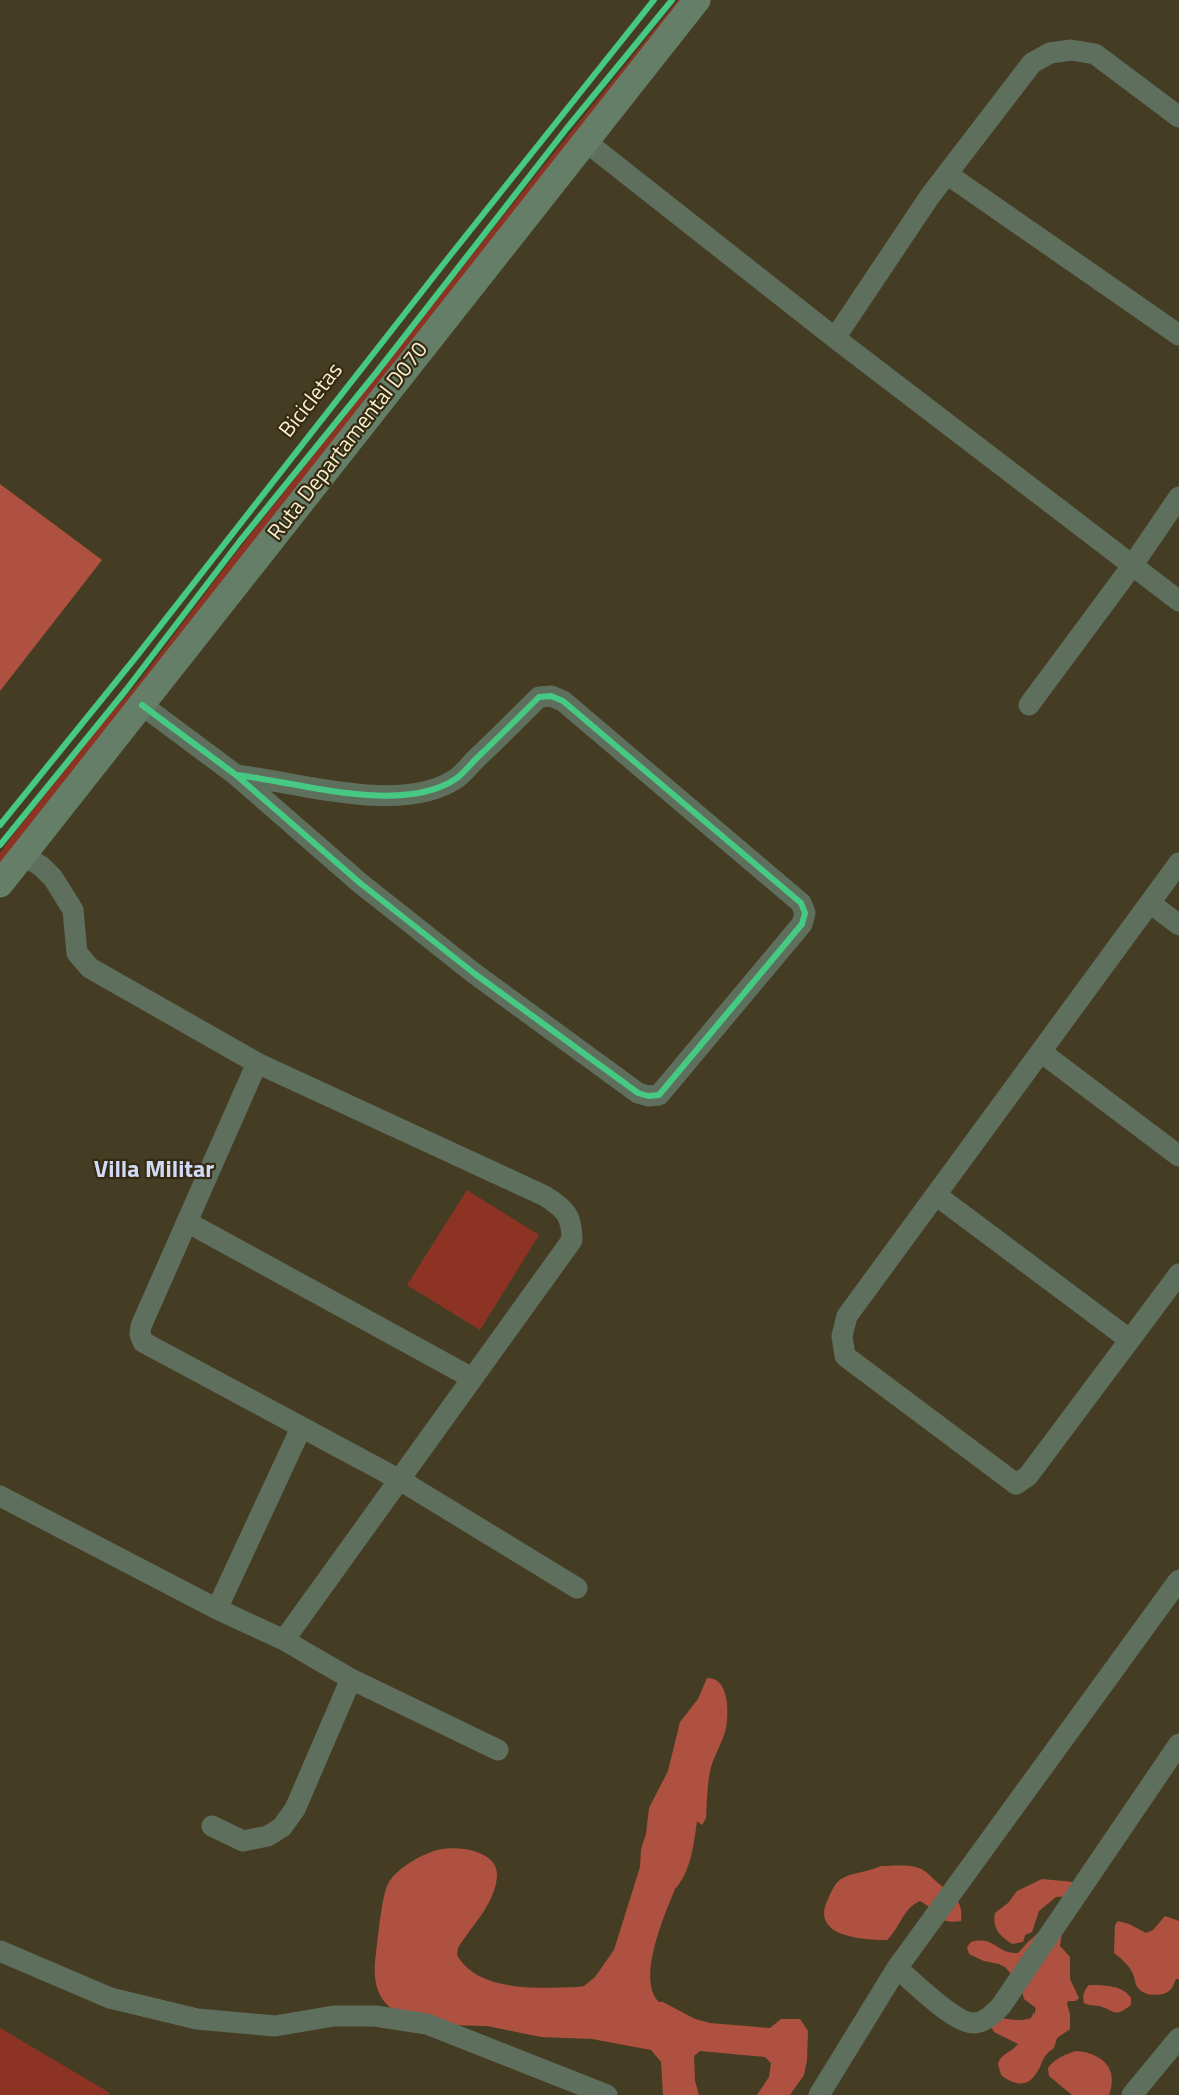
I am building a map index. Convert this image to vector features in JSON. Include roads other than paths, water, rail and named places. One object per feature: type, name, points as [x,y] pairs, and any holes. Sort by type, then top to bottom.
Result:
[{"type":"main road","name":"Ruta Departamental D070","points":[[0,884],[697,0]]},
{"type":"street","points":[[835,338],[930,196],[1032,63],[1050,53],[1071,50],[1095,54],[1179,117]]},
{"type":"street","points":[[585,141],[835,338],[1179,601]]},
{"type":"street","points":[[947,174],[1179,335]]},
{"type":"street","points":[[1029,705],[1132,566],[1179,497]]},
{"type":"street","points":[[142,705],[236,775],[360,883],[475,974],[638,1092],[648,1096],[659,1095],[802,924],[805,913],[801,903],[563,701],[551,696],[539,697],[458,777],[431,791],[410,795],[341,792],[236,775]]},
{"type":"street","points":[[22,855],[41,866],[53,878],[73,910],[77,953],[90,968],[257,1063],[545,1196],[563,1208],[572,1223],[572,1240],[284,1640]]},
{"type":"street","points":[[1179,863],[847,1316],[842,1336],[845,1356],[1016,1484],[1028,1476],[1179,1274]]},
{"type":"street","points":[[1150,903],[1179,925]]},
{"type":"street","points":[[1041,1052],[1179,1156]]},
{"type":"street","points":[[257,1063],[141,1326],[140,1334],[144,1342],[400,1480],[578,1588]]},
{"type":"street","points":[[936,1195],[1130,1340]]},
{"type":"street","points":[[187,1222],[472,1378]]},
{"type":"street","points":[[217,1609],[301,1428]]},
{"type":"street","points":[[0,1496],[217,1609],[284,1640],[351,1679],[498,1750]]},
{"type":"street","points":[[819,2095],[897,1968],[1179,1580]]},
{"type":"street","points":[[212,1826],[243,1841],[268,1836],[282,1827],[295,1809],[351,1679]]},
{"type":"street","points":[[897,1968],[956,2018],[972,2023],[987,2019],[1001,2006],[1179,1744]]},
{"type":"street","points":[[0,1951],[110,1998],[197,2019],[275,2026],[334,2016],[375,2016],[427,2024],[607,2095]]},
{"type":"street","points":[[1132,2095],[1179,2038]]},
{"type":"district","name":"Villa Militar","points":[[154,1171]]}]
